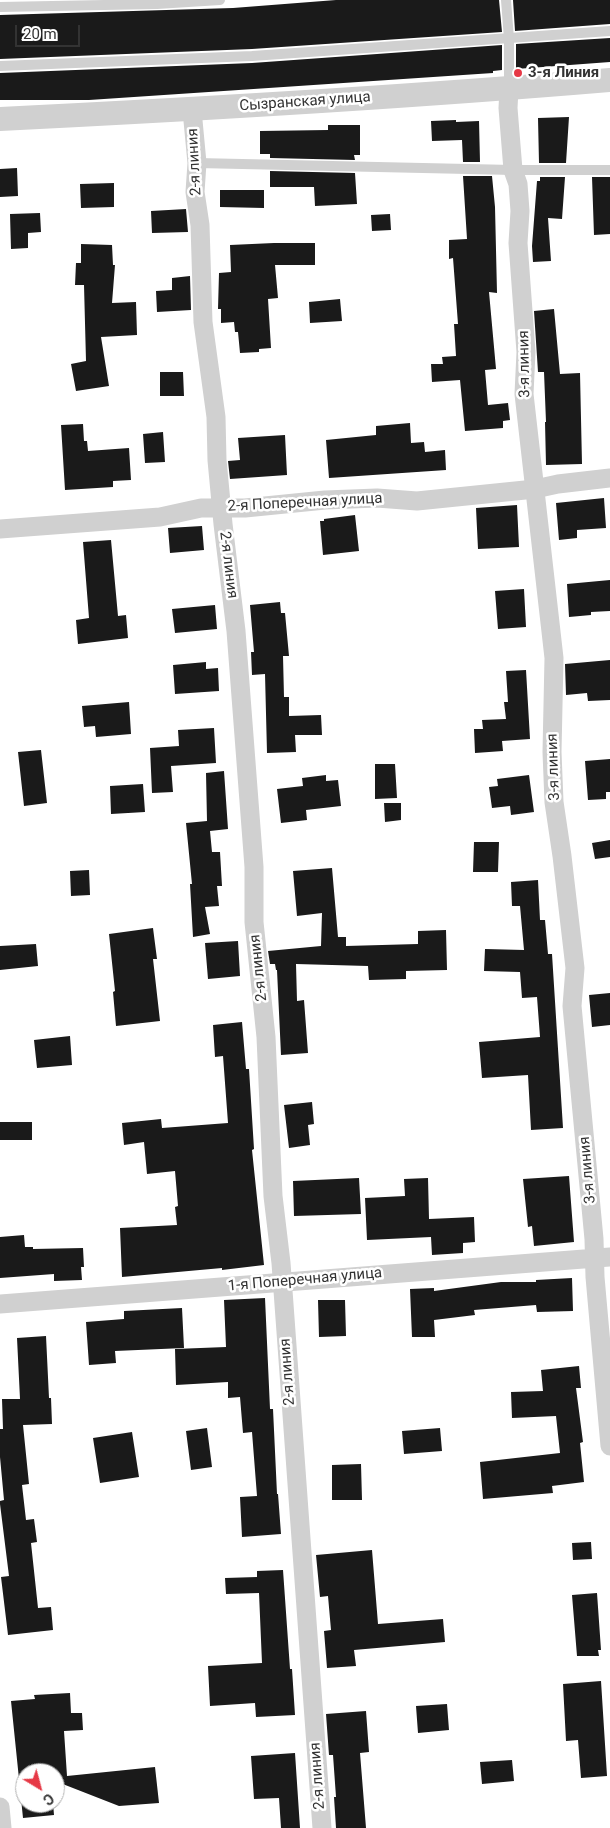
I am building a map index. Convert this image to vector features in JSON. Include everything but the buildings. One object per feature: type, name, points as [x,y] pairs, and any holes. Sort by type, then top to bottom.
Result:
[{"type":"street","name":"Сызранская улица","points":[[0,119],[192,110],[508,89],[610,80]]},
{"type":"street","name":"3-я линия","points":[[508,89],[513,170],[518,184],[520,211],[518,243],[526,352],[524,394],[554,658],[552,752],[554,802],[575,968],[572,1006],[594,1239],[602,1258],[610,1446]]},
{"type":"street","name":"2-я линия","points":[[192,110],[196,163],[195,192],[200,225],[203,322],[216,417],[217,460],[236,631],[247,759],[254,867],[254,922],[266,1037],[273,1196],[281,1263],[322,1828]]},
{"type":"street","name":"2-я Поперечная улица","points":[[0,529],[160,517],[201,508],[245,508],[359,498],[417,500],[535,489],[558,484],[610,478]]},
{"type":"street","name":"1-я Поперечная улица","points":[[0,1304],[602,1258]]},
{"type":"street","points":[[0,1807],[2,1828]]},
{"type":"lane","points":[[0,7],[157,4],[220,0]]},
{"type":"lane","points":[[506,0],[509,39],[508,89]]},
{"type":"lane","points":[[0,66],[252,56],[610,31]]},
{"type":"lane","points":[[196,163],[513,170],[610,170]]},
{"type":"place","name":"3-я Линия","points":[[518,73]]}]
